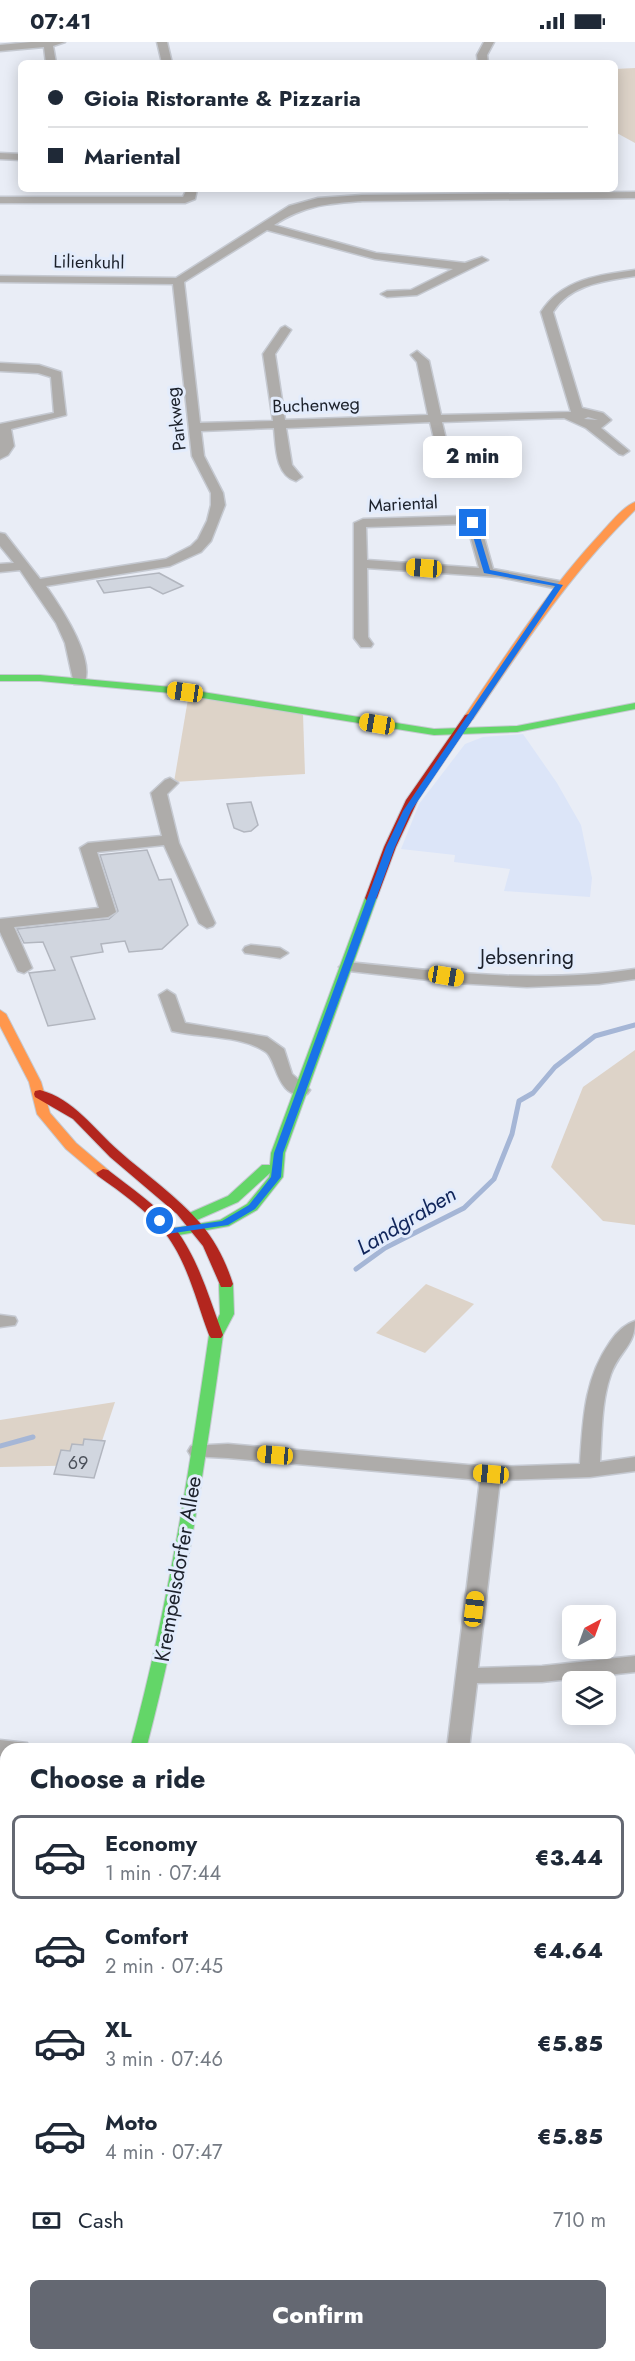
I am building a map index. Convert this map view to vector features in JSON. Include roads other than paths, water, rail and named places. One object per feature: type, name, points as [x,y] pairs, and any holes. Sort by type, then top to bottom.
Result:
[{"type":"main road","points":[[171,1232],[193,1224],[233,1199],[263,1174],[278,1153],[390,847],[407,811],[559,585],[603,534],[635,505]]},
{"type":"main road","points":[[0,678],[79,681],[185,692],[416,731],[459,732],[517,729],[635,706]]},
{"type":"main road","points":[[476,710],[490,721],[517,729]]},
{"type":"main road","points":[[0,1014],[4,1032],[40,1094],[42,1111],[60,1134],[145,1206],[171,1232],[200,1284],[206,1311],[216,1335]]},
{"type":"main road","name":"Krempelsdorfer Allee","points":[[40,1094],[72,1112],[193,1224],[218,1260],[228,1296],[227,1314],[216,1335],[188,1533],[157,1682],[140,1743]]},
{"type":"street","points":[[0,48],[60,42]]},
{"type":"street","points":[[162,42],[166,60]]},
{"type":"street","points":[[483,60],[482,55],[489,42]]},
{"type":"street","points":[[48,44],[51,60]]},
{"type":"street","points":[[0,156],[18,157]]},
{"type":"street","points":[[0,200],[27,195],[100,194],[184,200],[191,197],[192,192]]},
{"type":"street","points":[[307,203],[306,196],[311,192]]},
{"type":"street","points":[[178,281],[307,203],[402,197],[635,195]]},
{"type":"street","points":[[266,226],[375,256],[466,267]]},
{"type":"street","points":[[387,294],[413,293],[482,260]]},
{"type":"street","points":[[623,451],[576,410],[547,312],[552,300],[567,291],[609,277],[635,273]]},
{"type":"street","name":"Lilienkuhl","points":[[0,279],[178,281]]},
{"type":"street","name":"Parkweg","points":[[39,583],[170,562],[196,549],[204,540],[218,505],[213,484],[198,456],[178,281]]},
{"type":"street","points":[[285,330],[269,354],[268,360],[286,466],[296,477]]},
{"type":"street","points":[[417,355],[423,361],[445,464],[484,470]]},
{"type":"street","points":[[0,367],[49,370],[57,375],[60,415],[2,428],[10,437],[9,443],[0,455]]},
{"type":"street","name":"Buchenweg","points":[[195,427],[564,414],[584,419]]},
{"type":"street","name":"Mariental","points":[[366,644],[361,638],[359,526],[363,523],[462,520],[473,523],[487,571]]},
{"type":"street","points":[[0,537],[39,583],[76,651],[79,681]]},
{"type":"street","points":[[360,564],[487,571],[559,585]]},
{"type":"street","points":[[0,568],[23,566]]},
{"type":"street","points":[[170,783],[159,792],[170,840],[207,923]]},
{"type":"street","points":[[24,968],[4,923],[108,912],[88,848],[170,840]]},
{"type":"street","points":[[251,950],[280,953]]},
{"type":"street","name":"Jebsenring","points":[[347,967],[482,981],[582,980],[635,974]]},
{"type":"street","points":[[167,995],[178,1028],[261,1041],[278,1053],[284,1076],[301,1090]]},
{"type":"street","points":[[590,1470],[597,1386],[604,1364],[615,1345],[635,1327]]},
{"type":"street","points":[[198,1451],[228,1451],[491,1474],[590,1470],[635,1464]]},
{"type":"street","points":[[459,1743],[491,1474]]},
{"type":"street","points":[[466,1676],[542,1674],[635,1664]]},
{"type":"waterway","name":"Landgraben","points":[[356,1269],[385,1248],[464,1208],[494,1179],[512,1134],[519,1101],[533,1093],[555,1067],[595,1036],[635,1025]]},
{"type":"waterway","name":"Landgraben","points":[[0,1446],[33,1437]]}]
